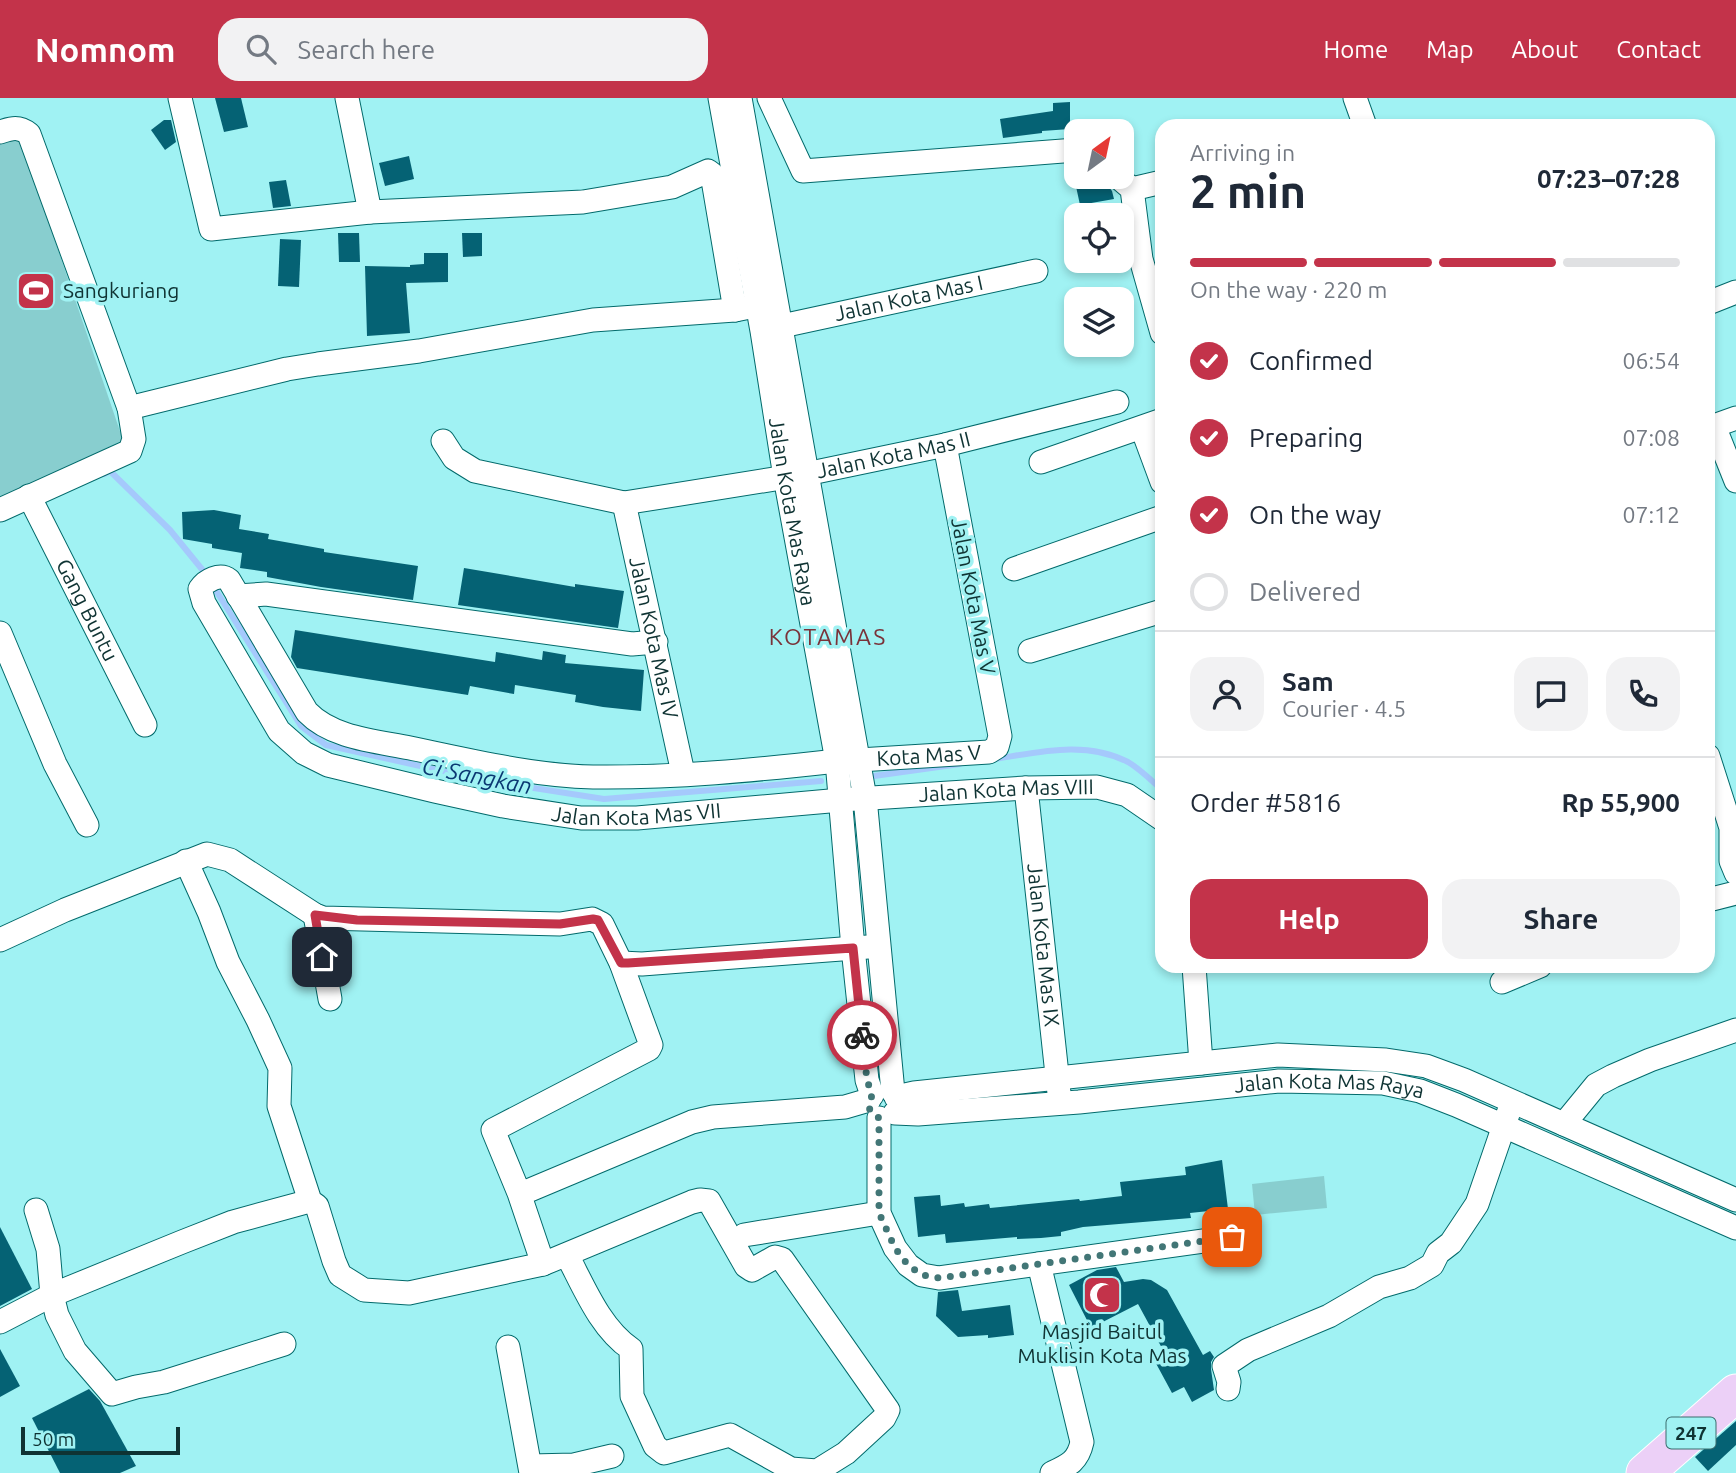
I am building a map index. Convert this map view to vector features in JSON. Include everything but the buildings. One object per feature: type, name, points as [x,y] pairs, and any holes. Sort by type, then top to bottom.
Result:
[{"type":"main road","name":"247","points":[[1645,1473],[1736,1393]]},
{"type":"street","points":[[129,408],[287,369],[419,351],[593,320],[746,308],[722,224],[712,174],[708,171],[673,187],[583,202],[370,212],[211,229],[180,98]]},
{"type":"street","points":[[347,98],[370,212]]},
{"type":"street","name":"Jalan Kota Mas Raya","points":[[720,98],[746,308],[771,329]]},
{"type":"street","name":"Jalan Kota Mas Raya","points":[[740,98],[771,329],[795,475],[848,761],[865,798],[878,947],[883,1106]]},
{"type":"street","points":[[769,98],[803,170],[1064,151]]},
{"type":"street","points":[[1355,98],[1362,119]]},
{"type":"street","points":[[0,132],[13,127],[23,129],[29,134],[129,408],[134,439],[131,451],[0,510]]},
{"type":"street","points":[[1134,183],[1155,183]]},
{"type":"street","points":[[1126,189],[1155,308]]},
{"type":"street","name":"Jalan Kota Mas I","points":[[771,329],[1036,271]]},
{"type":"street","points":[[1715,300],[1736,292]]},
{"type":"street","name":"Jalan Kota Mas II","points":[[624,503],[795,475],[945,445],[1117,402]]},
{"type":"street","points":[[1041,463],[1152,424],[1155,441]]},
{"type":"street","points":[[1719,424],[1736,481]]},
{"type":"street","points":[[443,441],[454,458],[475,471],[624,503]]},
{"type":"street","name":"Jalan Kota Mas V","points":[[945,445],[1000,736],[997,747]]},
{"type":"street","name":"Gang Buntu","points":[[29,496],[145,725]]},
{"type":"street","name":"Jalan Kota Mas IV","points":[[624,503],[683,774]]},
{"type":"street","points":[[1014,569],[1155,519]]},
{"type":"street","name":"Jalan Kota Mas VII","points":[[238,596],[229,580],[224,577],[202,585],[200,594],[279,731],[304,753],[328,765],[489,803],[581,818],[648,817],[841,800]]},
{"type":"street","points":[[238,596],[266,594],[632,644],[656,642]]},
{"type":"street","name":"Kota Mas V","points":[[238,596],[307,712],[318,723],[349,736],[500,767],[591,777],[683,774],[989,752],[997,747]]},
{"type":"street","points":[[1030,651],[1155,613]]},
{"type":"street","points":[[0,633],[55,764],[87,825]]},
{"type":"street","name":"Jalan Kota Mas Raya","points":[[848,761],[841,800],[853,948],[867,1080],[883,1106],[918,1114],[1279,1081],[1383,1083],[1420,1091],[1736,1228]]},
{"type":"street","points":[[1715,776],[1733,827],[1731,861],[1736,873]]},
{"type":"street","name":"Jalan Kota Mas VIII","points":[[841,800],[1026,788],[1097,787],[1127,794],[1155,814]]},
{"type":"street","name":"Jalan Kota Mas IX","points":[[1026,788],[1061,1103]]},
{"type":"street","points":[[0,940],[65,910],[207,854],[230,860],[315,915],[357,920],[560,924],[593,919],[602,924],[621,963],[650,1040],[649,1049],[493,1130],[519,1193],[543,1264]]},
{"type":"street","points":[[186,861],[228,962],[280,1068],[279,1105],[310,1201],[317,1206],[341,1275],[364,1290],[409,1293],[543,1264],[692,1202],[709,1201],[746,1266],[752,1270],[775,1257],[782,1259],[888,1410],[884,1418],[846,1453],[817,1471],[791,1469],[730,1435],[664,1454],[655,1446],[632,1396],[631,1349],[620,1342],[598,1312],[567,1255]]},
{"type":"street","points":[[1715,898],[1736,893]]},
{"type":"street","points":[[315,915],[330,999]]},
{"type":"street","points":[[621,963],[642,964],[878,947]]},
{"type":"street","points":[[1195,973],[1201,1063]]},
{"type":"street","points":[[1502,982],[1523,973]]},
{"type":"street","points":[[1564,1124],[1597,1085],[1613,1076],[1736,1030]]},
{"type":"street","name":"Jalan Kota Mas Raya","points":[[883,1106],[1057,1078],[1278,1055],[1386,1060],[1426,1066],[1464,1080],[1736,1200]]},
{"type":"street","points":[[1228,1389],[1229,1382],[1224,1366],[1248,1350],[1329,1315],[1379,1287],[1410,1278],[1432,1265],[1438,1253],[1451,1243],[1477,1204],[1513,1102]]},
{"type":"street","points":[[530,1191],[692,1122],[713,1117],[883,1106],[878,1145],[879,1213],[895,1248],[908,1265],[922,1275],[939,1278],[1232,1237]]},
{"type":"street","points":[[0,1322],[52,1295],[233,1222],[310,1201]]},
{"type":"street","points":[[36,1210],[48,1249],[52,1295],[57,1315],[75,1351],[113,1394],[164,1382],[284,1344]]},
{"type":"street","points":[[744,1236],[879,1213]]},
{"type":"street","points":[[1039,1264],[1082,1442],[1080,1453],[1075,1460],[1052,1473]]},
{"type":"street","points":[[508,1347],[531,1469],[574,1465],[612,1456]]},
{"type":"shaded area","name":"Sangkuriang","points":[[19,135],[123,440],[0,502],[0,143]]},
{"type":"shaded area","points":[[1324,1176],[1327,1208],[1255,1215],[1252,1184]]},
{"type":"waterway","name":"Ci Sangkan","points":[[104,474],[110,471],[170,530],[205,573]]},
{"type":"waterway","name":"Ci Sangkan","points":[[215,589],[301,726],[326,745],[483,780],[604,799],[821,781]]},
{"type":"waterway","name":"Ci Sangkan","points":[[995,759],[1062,750],[1096,751],[1128,762],[1155,784]]},
{"type":"waterway","name":"Ci Sangkan","points":[[874,776],[960,764]]},
{"type":"way so far","points":[[862,1035],[867,1080],[872,1095],[869,1100],[870,1111],[879,1118],[879,1213],[895,1248],[908,1265],[922,1275],[939,1278],[1232,1237]]},
{"type":"place","name":"Sangkuriang","points":[[36,291]]},
{"type":"place","name":"Masjid Baitul Muklisin Kota Mas","points":[[1102,1295]]},
{"type":"district","name":"KOTAMAS","points":[[828,637]]},
{"type":"route","points":[[322,957],[315,915],[357,920],[560,924],[593,919],[602,924],[621,963],[642,964],[853,948],[862,1035]]}]
